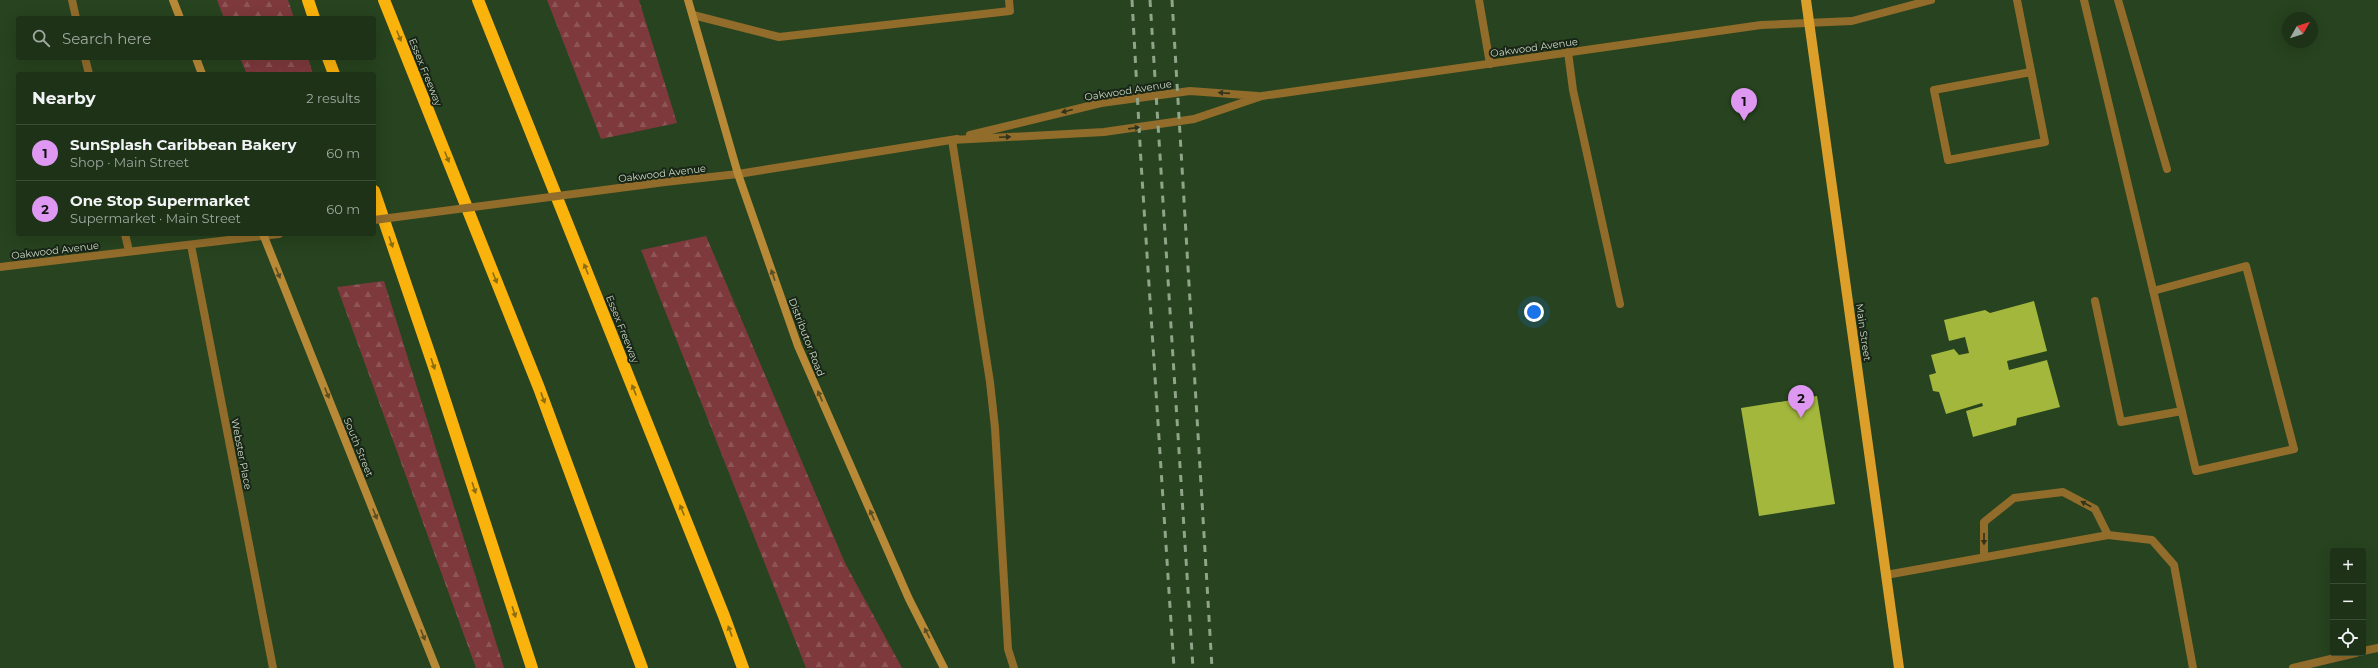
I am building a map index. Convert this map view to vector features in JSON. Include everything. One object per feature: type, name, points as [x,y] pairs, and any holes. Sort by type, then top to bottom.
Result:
[{"type":"highway","points":[[308,0],[313,16]]},
{"type":"highway","name":"Essex Freeway","points":[[384,0],[539,388],[642,668]]},
{"type":"highway","name":"Essex Freeway","points":[[478,0],[724,616],[743,668]]},
{"type":"highway","points":[[329,60],[333,72]]},
{"type":"highway","points":[[376,197],[434,367],[532,668]]},
{"type":"main road","points":[[174,0],[179,16]]},
{"type":"main road","name":"Distributor Road","points":[[688,0],[738,174],[798,346],[909,599],[944,668]]},
{"type":"main road","name":"Main Street","points":[[1806,0],[1899,668]]},
{"type":"main road","points":[[197,60],[201,72]]},
{"type":"main road","name":"South Street","points":[[263,236],[436,668]]},
{"type":"street","points":[[72,0],[76,16]]},
{"type":"street","points":[[693,15],[779,37],[1010,11],[1009,0]]},
{"type":"street","points":[[1479,0],[1490,64]]},
{"type":"street","name":"Oakwood Avenue","points":[[952,140],[1104,132],[1194,119],[1262,96],[1761,25],[1852,21],[1931,0]]},
{"type":"street","points":[[2017,0],[2045,142],[1948,160],[1934,90],[2031,72]]},
{"type":"street","points":[[2084,0],[2153,291],[2182,411],[2196,471],[2294,449],[2246,266],[2153,291]]},
{"type":"street","points":[[2118,0],[2167,169]]},
{"type":"street","points":[[1568,52],[1573,90],[1620,304]]},
{"type":"street","points":[[86,60],[88,72]]},
{"type":"street","name":"Oakwood Avenue","points":[[376,220],[665,182],[738,174],[952,140],[1101,103],[1190,91],[1262,96]]},
{"type":"street","points":[[952,140],[991,390],[1008,649],[1014,668]]},
{"type":"street","points":[[125,236],[129,251]]},
{"type":"street","name":"Oakwood Avenue","points":[[0,267],[256,236]]},
{"type":"street","name":"Webster Place","points":[[191,245],[273,668]]},
{"type":"street","points":[[2095,301],[2121,422],[2182,411]]},
{"type":"street","points":[[1984,558],[1984,522],[2014,498],[2063,492],[2095,509],[2108,535]]},
{"type":"street","points":[[1886,575],[2108,535],[2152,540],[2174,565],[2193,668]]},
{"type":"street","points":[[2366,650],[2378,648]]},
{"type":"street","points":[[2293,668],[2343,656]]},
{"type":"green space","points":[[217,0],[288,0],[293,16],[223,16]]},
{"type":"green space","points":[[547,0],[639,0],[677,123],[601,139]]},
{"type":"green space","points":[[241,60],[309,60],[312,72],[246,72]]},
{"type":"green space","points":[[706,236],[845,563],[902,668],[806,668],[641,250]]},
{"type":"green space","points":[[384,281],[504,668],[476,668],[337,287]]},
{"type":"building","points":[[2034,301],[2047,351],[2007,361],[2009,370],[2047,360],[2060,407],[2017,418],[2016,425],[1973,437],[1966,411],[1983,406],[1982,403],[1946,414],[1939,392],[1933,391],[1929,375],[1936,373],[1931,355],[1954,349],[1959,355],[1969,353],[1965,337],[1949,341],[1944,320],[1985,310],[1990,313]]},
{"type":"building","points":[[1817,396],[1835,504],[1759,516],[1741,408]]},
{"type":"railway","points":[[1132,0],[1174,668]]},
{"type":"railway","points":[[1150,0],[1193,668]]},
{"type":"railway","points":[[1172,0],[1212,668]]},
{"type":"place","name":"SunSplash Caribbean Bakery","points":[[1744,121]]},
{"type":"place","name":"One Stop Supermarket","points":[[1801,418]]}]
